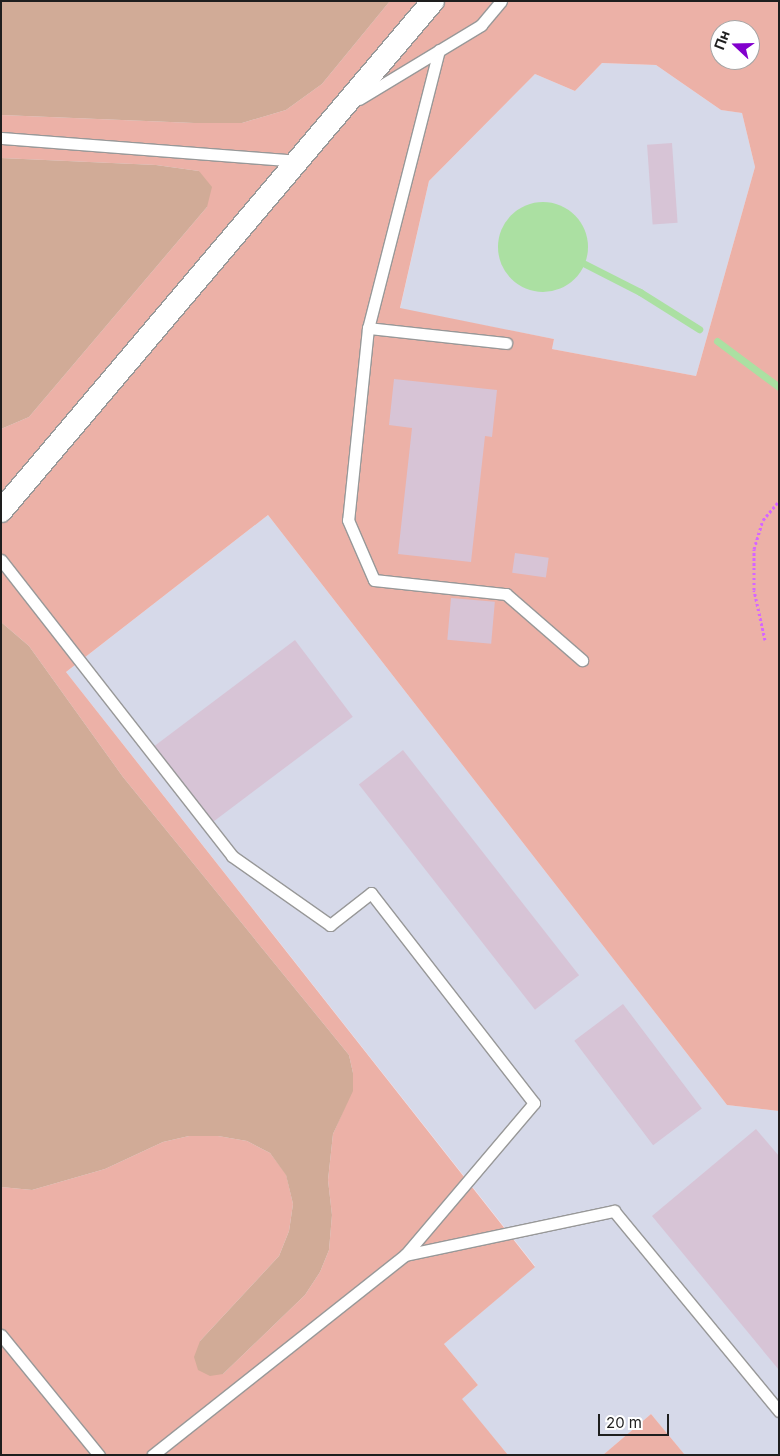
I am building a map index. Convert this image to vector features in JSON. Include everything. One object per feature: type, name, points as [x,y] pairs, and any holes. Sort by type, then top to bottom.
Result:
[{"type":"street","points":[[1,512],[433,1]]},
{"type":"lane","points":[[340,110],[481,25],[501,1]]},
{"type":"lane","points":[[439,50],[368,328],[348,520],[374,580],[506,594],[582,660]]},
{"type":"lane","points":[[1,138],[297,162]]},
{"type":"lane","points":[[368,328],[506,343]]},
{"type":"lane","points":[[1,560],[232,856],[330,925],[371,893],[534,1102],[405,1255],[153,1455]]},
{"type":"lane","points":[[405,1255],[614,1211],[779,1411]]},
{"type":"lane","points":[[1,1334],[99,1455]]},
{"type":"path","points":[[765,640],[754,590],[754,549],[762,520],[779,501]]},
{"type":"shaded area","points":[[1,1],[390,1],[322,84],[286,110],[242,123],[194,123],[1,115]]},
{"type":"shaded area","points":[[390,1],[779,1],[779,1111],[727,1105],[268,515],[66,672],[535,1267],[444,1344],[478,1385],[462,1399],[508,1455],[1,1455],[1,1187],[32,1190],[105,1169],[163,1142],[189,1136],[218,1136],[247,1141],[270,1153],[286,1174],[293,1204],[289,1231],[279,1256],[200,1341],[223,1374],[305,1295],[320,1272],[329,1250],[332,1215],[328,1180],[333,1134],[352,1091],[353,1073],[349,1055],[123,777],[29,646],[1,622],[1,429],[29,417],[207,207],[199,171],[156,165],[1,158],[1,115],[194,123],[242,123],[286,110],[322,84]],"holes":[[[602,63],[656,65],[721,110],[742,113],[755,167],[696,376],[552,349],[554,339],[400,308],[429,181],[535,74],[575,91]]]},
{"type":"shaded area","points":[[602,63],[656,65],[721,110],[742,113],[755,167],[696,376],[552,349],[554,339],[400,309],[429,181],[535,74],[575,91]]},
{"type":"shaded area","points":[[1,158],[156,165],[199,171],[212,187],[207,207],[29,417],[1,429]]},
{"type":"shaded area","points":[[543,202],[560,205],[575,215],[585,230],[588,247],[585,264],[575,279],[560,289],[543,292],[526,289],[511,279],[501,264],[498,247],[501,230],[511,215],[526,205]]},
{"type":"shaded area","points":[[268,515],[727,1105],[779,1111],[779,1455],[685,1455],[651,1414],[603,1455],[508,1455],[461,1399],[478,1385],[444,1344],[535,1266],[66,672]]},
{"type":"shaded area","points":[[1,622],[29,646],[123,777],[349,1055],[353,1073],[353,1091],[333,1134],[328,1180],[332,1215],[329,1250],[320,1272],[305,1295],[223,1374],[210,1376],[198,1370],[194,1357],[200,1341],[279,1256],[289,1231],[293,1204],[286,1175],[270,1153],[247,1141],[218,1136],[189,1136],[163,1142],[105,1169],[32,1190],[1,1187]]},
{"type":"shaded area","points":[[651,1414],[685,1455],[603,1455]]},
{"type":"building","points":[[672,143],[678,223],[653,225],[647,145]]},
{"type":"building","points":[[394,379],[497,390],[492,437],[485,436],[471,562],[398,554],[412,428],[389,425]]},
{"type":"building","points":[[515,553],[549,558],[546,578],[512,573]]},
{"type":"building","points":[[451,598],[495,602],[491,644],[447,640]]},
{"type":"building","points":[[295,640],[353,717],[212,823],[154,746]]},
{"type":"building","points":[[403,750],[579,975],[535,1010],[359,784]]},
{"type":"building","points":[[623,1004],[702,1109],[653,1145],[574,1041]]},
{"type":"building","points":[[756,1129],[779,1156],[779,1370],[652,1216]]},
{"type":"waterway","points":[[585,264],[640,292],[699,329]]},
{"type":"waterway","points":[[717,341],[779,387]]}]
